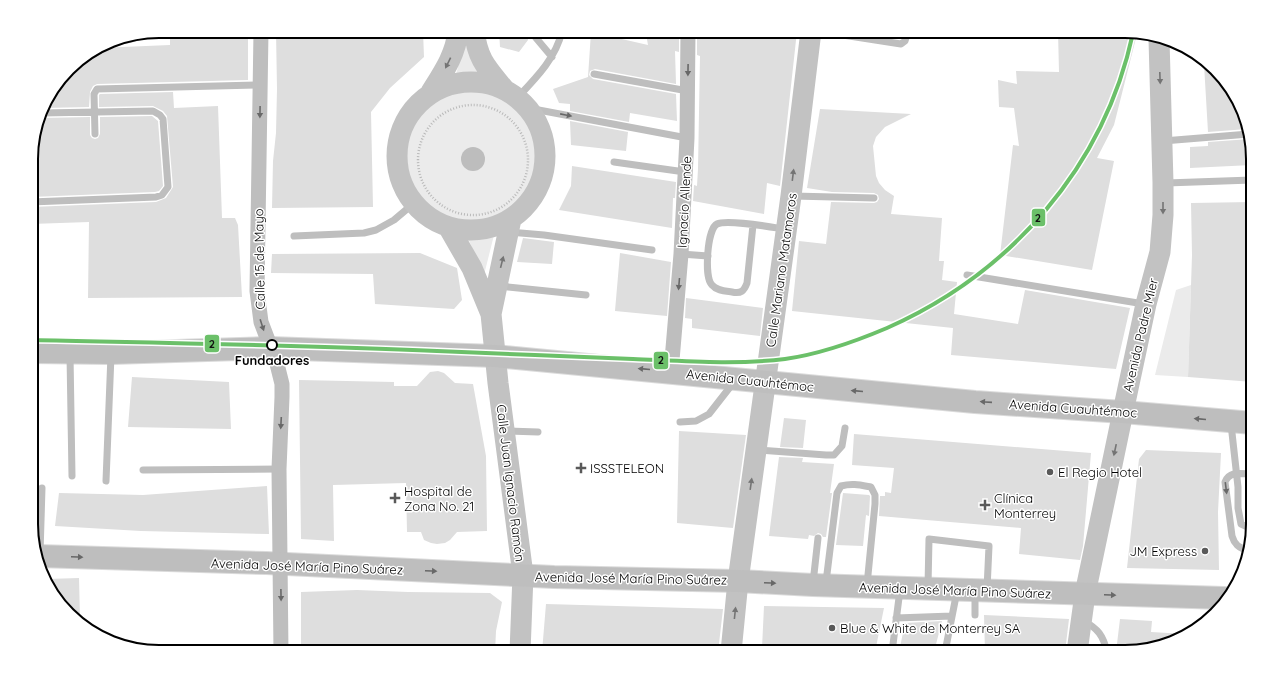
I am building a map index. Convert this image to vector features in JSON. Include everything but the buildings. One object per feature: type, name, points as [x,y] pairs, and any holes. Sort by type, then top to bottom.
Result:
[{"type":"highway","name":"Avenida Cuauhtémoc","points":[[38,352],[111,353],[270,348],[495,356],[975,402],[1246,422]]},
{"type":"highway","name":"Avenida José María Pino Suárez","points":[[42,556],[973,591],[1221,598]]},
{"type":"street","name":"Calle 15 de Mayo","points":[[261,38],[257,291],[261,322],[277,364],[282,384],[279,469],[281,645]]},
{"type":"street","points":[[431,92],[449,63],[457,38]]},
{"type":"street","points":[[475,38],[477,48],[485,66],[517,98],[536,120],[543,138],[545,157],[543,175],[536,193],[510,226],[470,231],[449,228],[430,219],[413,204],[404,189],[398,171],[396,154],[399,135],[406,119],[417,104],[431,92],[448,84],[467,81],[486,82],[517,98]]},
{"type":"street","name":"Ignacio Allende","points":[[671,372],[686,172],[688,38]]},
{"type":"street","name":"Calle Mariano Matamoros","points":[[732,645],[738,581],[791,196],[810,38]]},
{"type":"street","name":"Avenida Padre Mier","points":[[1078,645],[1085,594],[1146,304],[1160,252],[1163,215],[1163,183],[1159,43]]},
{"type":"street","name":"Calle Juan Ignacio Ramón","points":[[510,226],[491,314],[504,431],[523,575],[520,645]]},
{"type":"street","name":"Calle Juan Ignacio Ramón","points":[[449,228],[472,268],[491,314]]},
{"type":"lane","points":[[536,38],[552,57]]},
{"type":"lane","points":[[517,98],[535,79],[552,57],[560,38]]},
{"type":"lane","points":[[874,38],[900,44],[905,41],[906,38]]},
{"type":"lane","points":[[594,74],[688,91]]},
{"type":"lane","points":[[95,134],[94,94],[100,89],[260,85]]},
{"type":"lane","points":[[517,98],[687,138]]},
{"type":"lane","points":[[38,202],[156,197],[165,193],[168,186],[163,119],[160,115],[153,111],[48,112]]},
{"type":"lane","points":[[1162,141],[1244,134]]},
{"type":"lane","points":[[614,162],[686,172]]},
{"type":"lane","points":[[1163,183],[1246,180]]},
{"type":"lane","points":[[791,196],[874,198]]},
{"type":"lane","points":[[294,236],[364,233],[376,230],[394,220],[413,204]]},
{"type":"lane","points":[[753,225],[747,283],[743,291],[738,293],[716,289],[711,285],[708,278],[708,256],[713,227],[718,223],[727,222],[753,225],[786,229]]},
{"type":"lane","points":[[510,226],[544,235],[652,250]]},
{"type":"lane","points":[[681,254],[708,256]]},
{"type":"lane","points":[[967,275],[1146,304]]},
{"type":"lane","points":[[496,286],[586,295]]},
{"type":"lane","points":[[70,353],[72,476]]},
{"type":"lane","points":[[106,481],[111,353]]},
{"type":"lane","points":[[680,422],[696,421],[710,414],[736,379]]},
{"type":"lane","points":[[1231,421],[1239,518],[1241,524],[1246,526]]},
{"type":"lane","points":[[756,450],[826,459],[840,450],[845,428]]},
{"type":"lane","points":[[504,431],[538,432]]},
{"type":"lane","points":[[143,470],[279,469]]},
{"type":"lane","points":[[1244,549],[1234,542],[1232,536],[1225,482],[1227,476],[1236,473],[1246,474]]},
{"type":"lane","points":[[819,585],[837,493],[841,486],[853,484],[871,487],[875,495],[867,587]]},
{"type":"lane","points":[[40,542],[42,488]]},
{"type":"lane","points":[[818,538],[819,585]]},
{"type":"lane","points":[[928,589],[929,539],[989,546],[973,591],[952,616],[946,645]]},
{"type":"lane","points":[[893,645],[900,588]]},
{"type":"lane","points":[[973,591],[975,615]]},
{"type":"lane","points":[[896,618],[952,616]]},
{"type":"lane","points":[[1082,620],[1096,629],[1103,638],[1105,645]]},
{"type":"path","points":[[478,105],[496,110],[512,121],[523,137],[528,155],[527,172],[520,189],[509,202],[495,212],[478,216],[460,214],[444,208],[431,196],[422,181],[418,164],[420,145],[428,128],[442,114],[459,106],[478,105]]},
{"type":"shaded area","points":[[466,38],[483,77],[455,78]]},
{"type":"shaded area","points":[[472,91],[492,94],[510,103],[525,117],[538,140],[541,160],[538,180],[529,198],[515,213],[492,226],[472,229],[452,226],[434,217],[419,203],[406,180],[403,160],[406,140],[415,122],[429,107],[452,94]]},
{"type":"shaded area","points":[[473,147],[482,150],[485,159],[482,168],[473,171],[464,168],[461,159],[464,150]]},
{"type":"shaded area","points":[[494,235],[484,275],[467,236]]},
{"type":"shaded area","points":[[1191,285],[1188,377],[1155,375],[1176,290]]},
{"type":"transit line","name":"2","points":[[38,340],[336,347],[709,362],[766,361],[798,357],[824,351],[850,343],[887,328],[932,305],[974,278],[1012,246],[1046,210],[1075,171],[1100,128],[1119,82],[1131,38]]},
{"type":"place","name":"Fundadores","points":[[272,345]]},
{"type":"place","name":"ISSSTELEON","points":[[581,468]]},
{"type":"place","name":"El Regio Hotel","points":[[1050,472]]},
{"type":"place","name":"Hospital de Zona No. 21","points":[[395,498]]},
{"type":"place","name":"Clínica Monterrey","points":[[985,505]]},
{"type":"place","name":"JM Express","points":[[1205,551]]},
{"type":"place","name":"Blue & White de Monterrey SA","points":[[832,628]]}]
